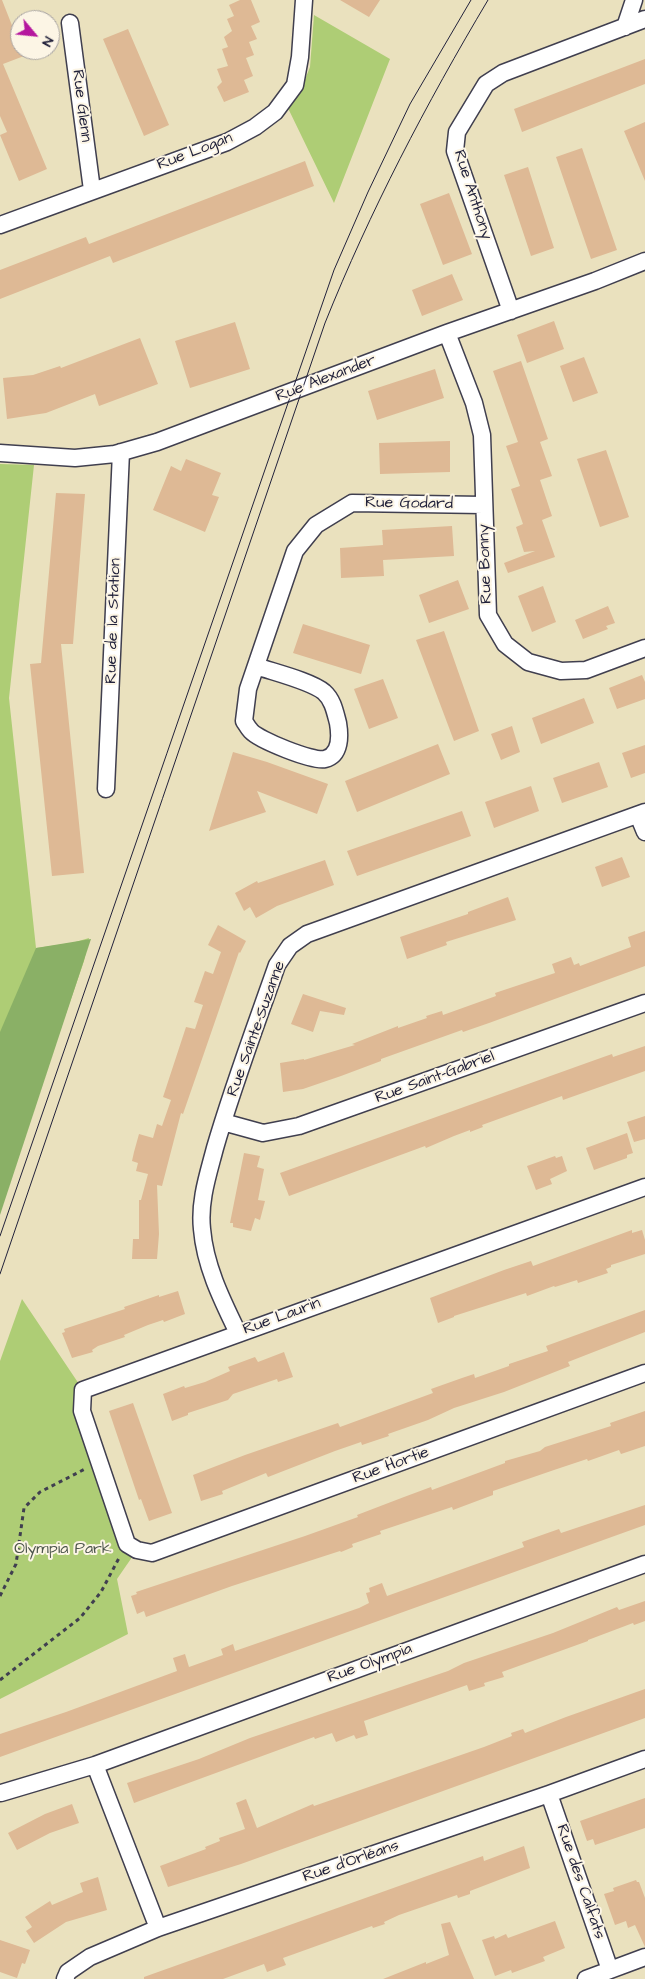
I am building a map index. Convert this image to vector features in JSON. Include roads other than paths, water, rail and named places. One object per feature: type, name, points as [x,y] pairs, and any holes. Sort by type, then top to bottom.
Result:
[{"type":"street","name":"Rue Logan","points":[[0,224],[227,142],[255,127],[275,112],[295,85],[300,57],[304,0]]},
{"type":"street","points":[[624,27],[634,0]]},
{"type":"street","name":"Rue Anthony","points":[[511,311],[454,151],[457,132],[486,84],[503,73],[645,19]]},
{"type":"street","name":"Rue Glenn","points":[[70,23],[92,190]]},
{"type":"street","name":"Rue Alexander","points":[[0,453],[75,458],[121,452],[157,442],[645,261]]},
{"type":"street","name":"Rue Bonny","points":[[447,333],[474,403],[482,434],[488,615],[505,644],[528,662],[561,671],[586,670],[645,648]]},
{"type":"street","name":"Rue de la Station","points":[[106,789],[121,452]]},
{"type":"street","name":"Rue Godard","points":[[256,666],[312,686],[323,691],[329,697],[335,709],[340,733],[338,745],[334,753],[327,759],[318,759],[275,744],[251,732],[244,721],[248,689],[295,551],[316,525],[352,502],[484,505]]},
{"type":"street","points":[[642,813],[645,832]]},
{"type":"street","name":"Rue Sainte-Suzanne","points":[[238,1333],[216,1287],[207,1257],[202,1229],[202,1196],[223,1122],[278,965],[290,946],[307,934],[642,813]]},
{"type":"street","name":"Rue Saint-Gabriel","points":[[223,1122],[263,1133],[299,1126],[645,1003]]},
{"type":"street","name":"Rue Laurin","points":[[132,1547],[99,1462],[82,1411],[83,1390],[645,1187]]},
{"type":"street","name":"Rue Hortie","points":[[132,1547],[152,1553],[645,1373]]},
{"type":"street","name":"Rue Olympia","points":[[0,1796],[95,1765],[645,1564]]},
{"type":"street","name":"Rue d'Orléans","points":[[65,1979],[68,1972],[90,1957],[158,1928],[549,1794],[645,1759]]},
{"type":"street","points":[[95,1765],[158,1928]]},
{"type":"street","name":"Rue des Calfats","points":[[549,1794],[610,1970]]},
{"type":"street","points":[[586,1979],[645,1957]]},
{"type":"tram line","points":[[0,1236],[334,270],[368,192],[410,104],[471,0]]},
{"type":"tram line","points":[[0,1274],[325,323],[342,281],[400,158],[488,0]]},
{"type":"park label","name":"Olympia Park","points":[[63,1550]]}]
